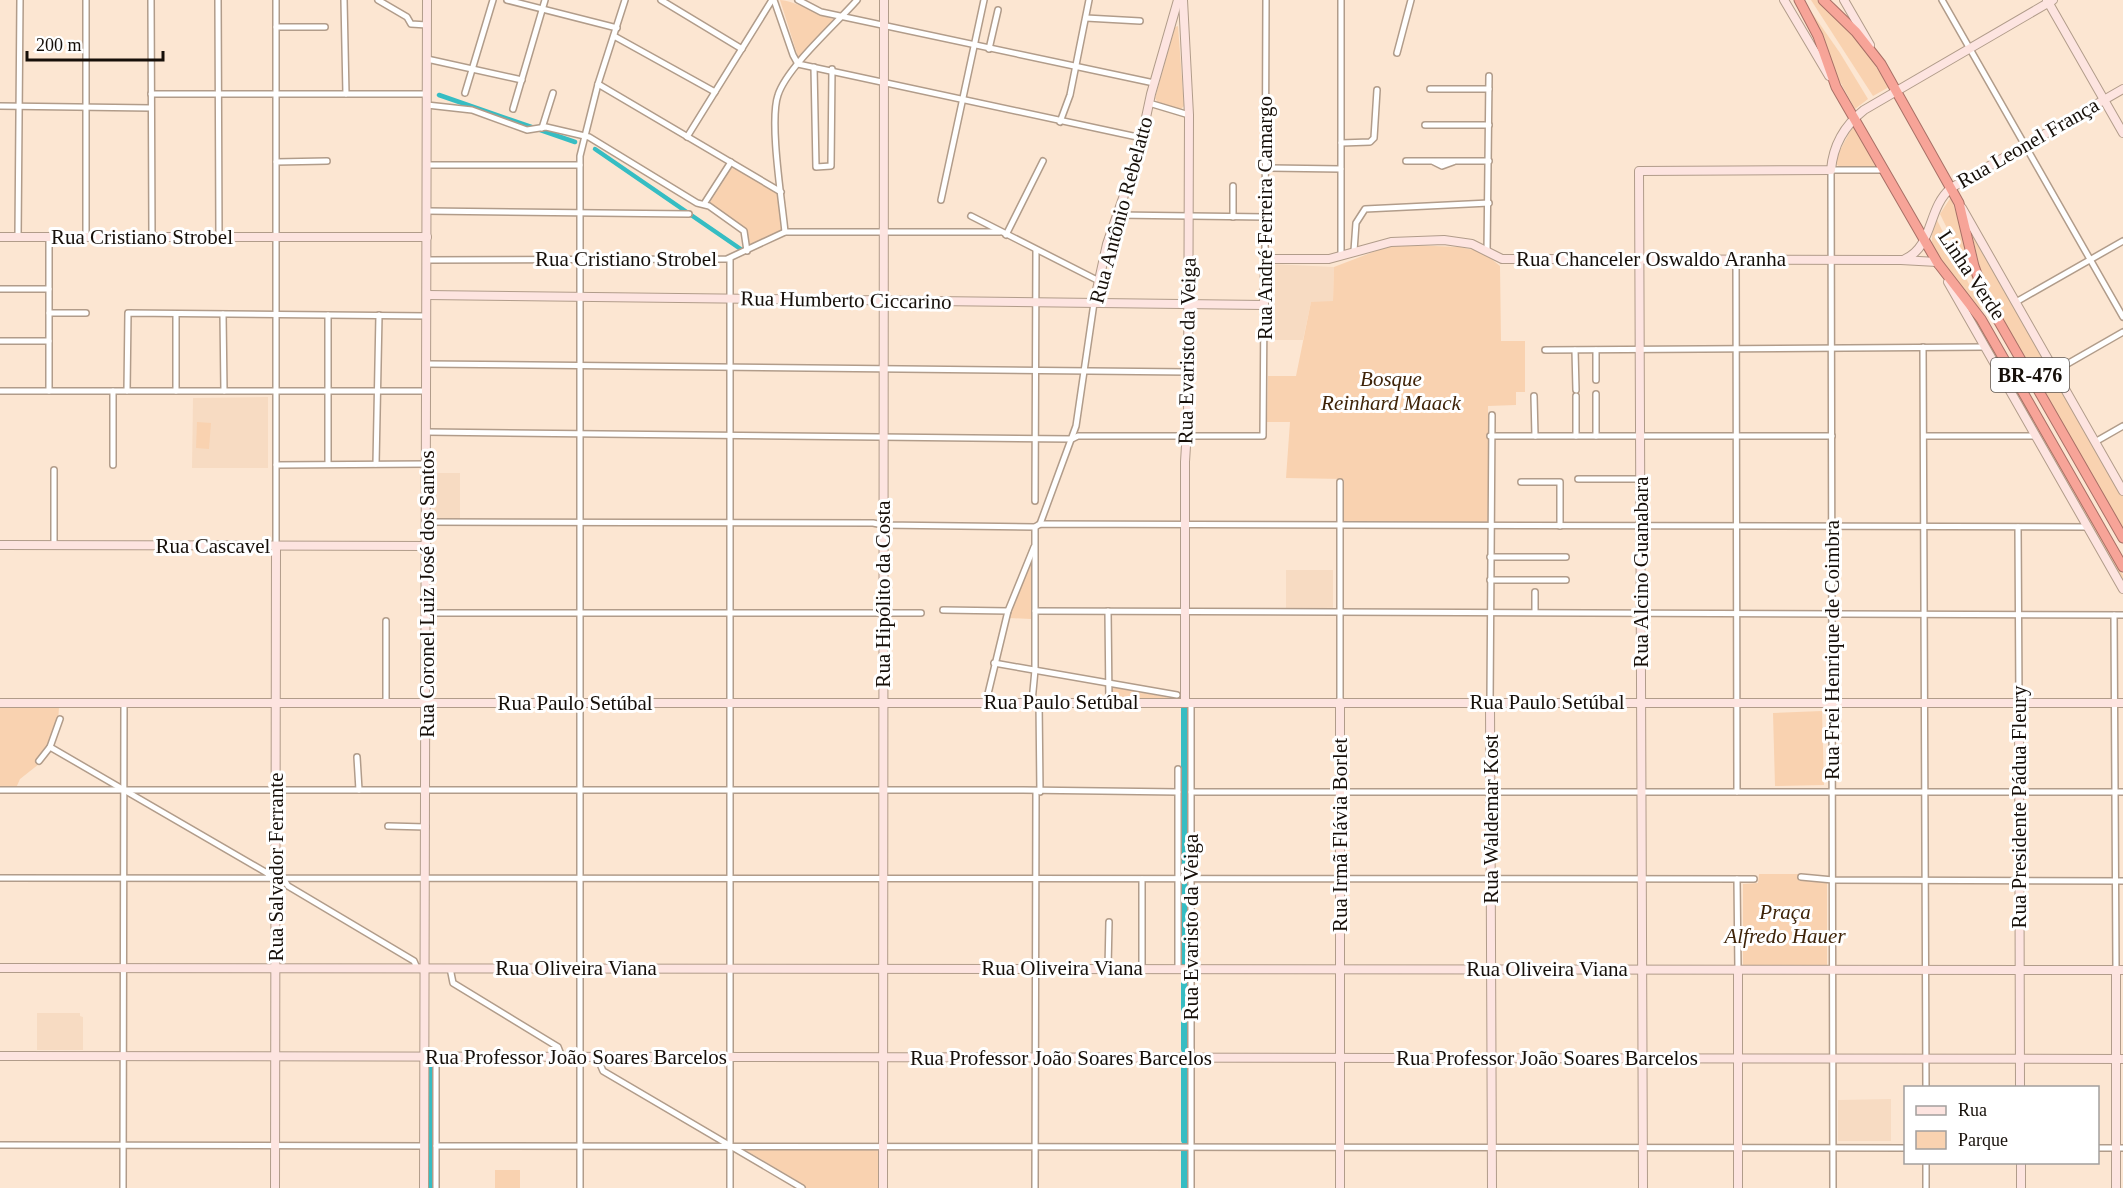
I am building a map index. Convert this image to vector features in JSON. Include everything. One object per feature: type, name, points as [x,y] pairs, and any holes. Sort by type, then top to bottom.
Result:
[{"type":"highway","name":"Linha Verde","points":[[1798,0],[1818,36],[1836,87],[1926,239],[1936,262],[1981,319],[2123,567]]},
{"type":"highway","name":"Linha Verde","points":[[1823,0],[1856,33],[1881,64],[1951,188],[1959,203],[1976,274],[1986,299],[2123,538]]},
{"type":"main road","name":"Rua Coronel Luiz José dos Santos","points":[[424,1188],[427,0]]},
{"type":"main road","name":"Rua Hipólito da Costa","points":[[883,1188],[884,0]]},
{"type":"main road","name":"Rua Antônio Rebelatto","points":[[1094,303],[1097,280],[1142,138],[1154,83],[1178,0]]},
{"type":"main road","name":"Rua Evaristo da Veiga","points":[[1183,0],[1190,115],[1185,524],[1188,703]]},
{"type":"main road","points":[[1784,0],[1836,87]]},
{"type":"main road","points":[[1844,0],[1881,64]]},
{"type":"main road","points":[[1854,118],[1896,90],[2049,1],[2123,133]]},
{"type":"main road","points":[[1172,24],[1185,24]]},
{"type":"main road","name":"Rua Leonel França","points":[[1926,239],[1935,208],[1951,188],[2123,89]]},
{"type":"main road","name":"Rua Frei Henrique de Coimbra","points":[[1831,170],[1837,145],[1854,118]]},
{"type":"main road","name":"Rua Alcino Guanabara","points":[[1643,1188],[1640,171],[1831,170]]},
{"type":"main road","points":[[1959,203],[2123,491]]},
{"type":"main road","name":"Rua Cristiano Strobel","points":[[0,237],[427,237]]},
{"type":"main road","points":[[1900,260],[1917,251],[1926,239]]},
{"type":"main road","name":"Rua Chanceler Oswaldo Aranha","points":[[1264,259],[1324,259],[1399,241],[1452,240],[1472,244],[1502,259],[1936,262]]},
{"type":"main road","name":"Rua André Ferreira Camargo","points":[[1264,259],[1264,305]]},
{"type":"main road","points":[[1936,262],[2123,589]]},
{"type":"main road","name":"Rua Humberto Ciccarino","points":[[427,295],[1264,305]]},
{"type":"main road","name":"Rua Cascavel","points":[[0,545],[427,546]]},
{"type":"main road","name":"Rua Salvador Ferrante","points":[[275,1188],[276,546]]},
{"type":"main road","name":"Rua Irmã Flávia Borlet","points":[[1340,702],[1340,1188]]},
{"type":"main road","name":"Rua Waldemar Kost","points":[[1490,702],[1492,1188]]},
{"type":"main road","name":"Rua Paulo Setúbal","points":[[0,703],[2119,703]]},
{"type":"main road","name":"Rua Presidente Pádua Fleury","points":[[2019,703],[2020,1086]]},
{"type":"main road","name":"Rua Oliveira Viana","points":[[0,968],[2119,970]]},
{"type":"main road","points":[[1738,970],[1738,1188]]},
{"type":"main road","points":[[2116,1188],[2120,1148],[2119,970]]},
{"type":"main road","name":"Rua Professor João Soares Barcelos","points":[[0,1056],[2119,1059]]},
{"type":"main road","points":[[2021,1164],[2021,1188]]},
{"type":"street","points":[[18,237],[20,0]]},
{"type":"street","points":[[86,0],[86,237]]},
{"type":"street","points":[[150,0],[152,237]]},
{"type":"street","points":[[218,0],[219,237]]},
{"type":"street","points":[[276,0],[276,546]]},
{"type":"street","points":[[344,0],[346,94]]},
{"type":"street","points":[[378,0],[406,17],[411,24],[427,25]]},
{"type":"street","points":[[465,93],[493,0]]},
{"type":"street","points":[[507,0],[543,7],[617,28]]},
{"type":"street","points":[[513,109],[545,0]]},
{"type":"street","points":[[580,1188],[580,165],[584,137],[598,84],[625,0]]},
{"type":"street","points":[[661,0],[742,49]]},
{"type":"street","points":[[676,9],[679,0]]},
{"type":"street","points":[[687,137],[773,0]]},
{"type":"street","points":[[773,0],[798,64]]},
{"type":"street","points":[[798,0],[821,12],[1154,83]]},
{"type":"street","points":[[785,232],[776,105],[783,85],[798,64],[857,0]]},
{"type":"street","points":[[941,200],[984,0]]},
{"type":"street","points":[[1060,122],[1076,68],[1089,0]]},
{"type":"street","name":"Rua André Ferreira Camargo","points":[[1264,259],[1266,0]]},
{"type":"street","points":[[1341,0],[1341,256]]},
{"type":"street","points":[[1397,53],[1411,0]]},
{"type":"street","points":[[1942,0],[2123,317]]},
{"type":"street","points":[[989,49],[998,10]]},
{"type":"street","points":[[1086,18],[1140,21]]},
{"type":"street","points":[[276,27],[325,27]]},
{"type":"street","points":[[614,36],[715,92]]},
{"type":"street","points":[[427,59],[522,81]]},
{"type":"street","points":[[798,64],[832,69],[1060,122],[1142,138]]},
{"type":"street","points":[[814,67],[816,167],[831,166],[832,69]]},
{"type":"street","points":[[1487,252],[1489,76]]},
{"type":"street","points":[[598,84],[782,192]]},
{"type":"street","points":[[1430,89],[1489,89]]},
{"type":"street","points":[[1341,143],[1370,142],[1374,138],[1377,90]]},
{"type":"street","points":[[540,129],[553,93]]},
{"type":"street","points":[[151,94],[427,94]]},
{"type":"street","points":[[1149,103],[1190,115]]},
{"type":"street","points":[[427,105],[472,110],[527,130],[540,129],[595,140],[697,203],[704,204],[744,231],[747,252]]},
{"type":"street","points":[[0,106],[151,108]]},
{"type":"street","points":[[1425,125],[1489,125]]},
{"type":"street","points":[[276,162],[327,161]]},
{"type":"street","points":[[1006,236],[1043,161]]},
{"type":"street","points":[[1406,161],[1489,161]]},
{"type":"street","points":[[704,204],[731,162]]},
{"type":"street","points":[[427,165],[580,165]]},
{"type":"street","points":[[1265,168],[1341,168]]},
{"type":"street","points":[[1831,170],[1885,170]]},
{"type":"street","name":"Rua Frei Henrique de Coimbra","points":[[1831,170],[1833,1188]]},
{"type":"street","points":[[1233,186],[1233,217]]},
{"type":"street","points":[[1354,251],[1356,223],[1365,209],[1489,203]]},
{"type":"street","points":[[427,211],[689,214]]},
{"type":"street","points":[[1116,215],[1265,217]]},
{"type":"street","points":[[971,216],[1006,236],[1097,280]]},
{"type":"street","name":"Rua Cristiano Strobel","points":[[427,260],[730,259],[785,232],[1000,232]]},
{"type":"street","points":[[49,237],[49,391]]},
{"type":"street","points":[[2016,302],[2123,242]]},
{"type":"street","points":[[1035,501],[1036,250]]},
{"type":"street","points":[[730,259],[730,1188]]},
{"type":"street","points":[[1736,260],[1737,792]]},
{"type":"street","points":[[0,289],[49,288]]},
{"type":"street","name":"Rua Antônio Rebelatto","points":[[1037,525],[1072,439],[1085,371],[1094,303]]},
{"type":"street","name":"Rua André Ferreira Camargo","points":[[1186,436],[1263,436],[1264,305]]},
{"type":"street","points":[[49,313],[86,313]]},
{"type":"street","points":[[127,391],[128,313],[427,316]]},
{"type":"street","points":[[176,314],[176,391]]},
{"type":"street","points":[[223,314],[224,391]]},
{"type":"street","points":[[328,315],[328,464]]},
{"type":"street","points":[[376,464],[379,315]]},
{"type":"street","points":[[2055,371],[2123,332]]},
{"type":"street","points":[[0,341],[49,341]]},
{"type":"street","points":[[1923,347],[1926,1086]]},
{"type":"street","points":[[1545,350],[1985,347]]},
{"type":"street","points":[[1575,350],[1576,436]]},
{"type":"street","points":[[1596,350],[1596,380]]},
{"type":"street","points":[[427,364],[1188,372]]},
{"type":"street","points":[[0,391],[427,391]]},
{"type":"street","points":[[112,465],[113,391]]},
{"type":"street","points":[[1596,394],[1596,436]]},
{"type":"street","points":[[1534,396],[1535,436]]},
{"type":"street","name":"Rua Waldemar Kost","points":[[1490,702],[1490,436],[1492,415]]},
{"type":"street","points":[[2095,442],[2123,426]]},
{"type":"street","points":[[427,432],[1072,439],[1078,436],[1186,436]]},
{"type":"street","points":[[1490,436],[1832,436]]},
{"type":"street","points":[[1924,436],[2036,436]]},
{"type":"street","points":[[276,465],[427,464]]},
{"type":"street","points":[[54,470],[54,545]]},
{"type":"street","points":[[1578,479],[1640,479]]},
{"type":"street","name":"Rua Irmã Flávia Borlet","points":[[1340,482],[1340,702]]},
{"type":"street","points":[[1521,482],[1560,482],[1560,525]]},
{"type":"street","points":[[427,522],[2088,527]]},
{"type":"street","points":[[1035,1188],[1038,792],[1035,702],[1035,545],[1037,525]]},
{"type":"street","name":"Rua Presidente Pádua Fleury","points":[[2018,527],[2019,703]]},
{"type":"street","points":[[986,702],[1008,611],[1035,545]]},
{"type":"street","points":[[1490,557],[1566,557]]},
{"type":"street","points":[[1490,580],[1566,580]]},
{"type":"street","points":[[1535,592],[1535,612]]},
{"type":"street","points":[[944,610],[1008,611]]},
{"type":"street","points":[[1035,611],[2123,615]]},
{"type":"street","points":[[1108,611],[1109,703]]},
{"type":"street","points":[[427,613],[921,613]]},
{"type":"street","points":[[2114,615],[2119,703],[2115,792],[2115,880],[2119,970]]},
{"type":"street","points":[[386,621],[386,703]]},
{"type":"street","points":[[994,663],[1177,695]]},
{"type":"street","points":[[123,1188],[124,702]]},
{"type":"street","name":"Rua Evaristo da Veiga","points":[[1188,703],[1191,792],[1191,1188]]},
{"type":"street","points":[[39,761],[50,747],[60,719]]},
{"type":"street","points":[[50,747],[414,961],[417,968]]},
{"type":"street","points":[[357,757],[359,790]]},
{"type":"street","name":"Rua Evaristo da Veiga","points":[[1178,769],[1178,969]]},
{"type":"street","points":[[0,790],[1178,792]]},
{"type":"street","points":[[1191,792],[2123,792]]},
{"type":"street","points":[[388,826],[426,827]]},
{"type":"street","points":[[1801,877],[1833,880],[2123,880]]},
{"type":"street","points":[[0,878],[1755,879]]},
{"type":"street","points":[[1142,879],[1142,968]]},
{"type":"street","points":[[1737,879],[1738,970]]},
{"type":"street","points":[[1108,922],[1108,968]]},
{"type":"street","points":[[450,968],[453,983],[558,1047],[562,1057]]},
{"type":"street","points":[[436,1057],[436,1188]]},
{"type":"street","points":[[597,1057],[603,1071],[802,1188]]},
{"type":"street","points":[[0,1145],[424,1146]]},
{"type":"street","points":[[436,1146],[1904,1148]]},
{"type":"street","points":[[2099,1148],[2120,1148]]},
{"type":"street","points":[[1926,1164],[1926,1188]]},
{"type":"shaded area","points":[[1271,264],[1334,267],[1333,302],[1311,302],[1303,340],[1271,340]]},
{"type":"shaded area","points":[[268,397],[268,468],[192,468],[193,398]]},
{"type":"shaded area","points":[[432,473],[460,473],[460,520],[432,520]]},
{"type":"shaded area","points":[[1286,570],[1333,570],[1333,608],[1286,608]]},
{"type":"shaded area","points":[[37,1013],[80,1013],[83,1017],[83,1050],[37,1050]]},
{"type":"shaded area","points":[[1891,1099],[1891,1141],[1838,1141],[1838,1100]]},
{"type":"green space","points":[[780,0],[792,2],[836,20],[799,60]]},
{"type":"green space","points":[[1803,0],[1840,53],[1868,99],[1855,109],[1833,69]]},
{"type":"green space","points":[[1811,0],[1817,0],[1862,45],[1889,87],[1873,96]]},
{"type":"green space","points":[[1178,26],[1184,106],[1181,109],[1158,103],[1155,98],[1175,27]]},
{"type":"green space","points":[[1853,126],[1877,164],[1876,166],[1840,167],[1836,164],[1838,154]]},
{"type":"green space","points":[[733,166],[779,193],[783,229],[750,248],[747,229],[709,204]]},
{"type":"green space","points":[[1951,197],[1986,307],[1940,214]]},
{"type":"green space","points":[[1937,220],[1982,310],[1938,258],[1932,242]]},
{"type":"green space","points":[[1971,230],[2123,495],[2123,531],[1995,305],[1980,268]]},
{"type":"green space","name":"Bosque Reinhard Maack","points":[[1407,245],[1460,247],[1483,252],[1500,266],[1501,341],[1525,341],[1525,392],[1516,392],[1516,405],[1488,406],[1488,523],[1343,522],[1344,479],[1286,478],[1290,422],[1267,422],[1268,376],[1296,376],[1311,302],[1333,301],[1334,267],[1386,247]]},
{"type":"green space","points":[[1959,294],[1977,319],[2123,575],[2123,584]]},
{"type":"green space","points":[[197,422],[211,423],[209,449],[196,448]]},
{"type":"green space","points":[[1031,561],[1031,619],[1009,618]]},
{"type":"green space","points":[[1112,687],[1176,699],[1112,699]]},
{"type":"green space","points":[[0,706],[59,706],[55,729],[50,742],[37,761],[39,764],[20,779],[16,788],[0,788]]},
{"type":"green space","points":[[1822,711],[1824,785],[1775,786],[1773,713]]},
{"type":"green space","name":"Praça Alfredo Hauer","points":[[1759,874],[1799,874],[1799,881],[1827,881],[1827,965],[1743,965],[1743,884],[1758,883]]},
{"type":"green space","points":[[742,1148],[881,1149],[881,1188],[796,1188],[796,1180]]},
{"type":"green space","points":[[495,1170],[520,1170],[520,1188],[495,1188]]},
{"type":"waterway","points":[[439,95],[575,142]]},
{"type":"waterway","points":[[595,149],[742,250]]},
{"type":"waterway","points":[[1185,709],[1185,964]]},
{"type":"waterway","points":[[1185,973],[1185,1049]]},
{"type":"waterway","points":[[430,1063],[430,1188]]},
{"type":"waterway","points":[[1185,1064],[1185,1140]]},
{"type":"waterway","points":[[1185,1150],[1185,1188]]}]
